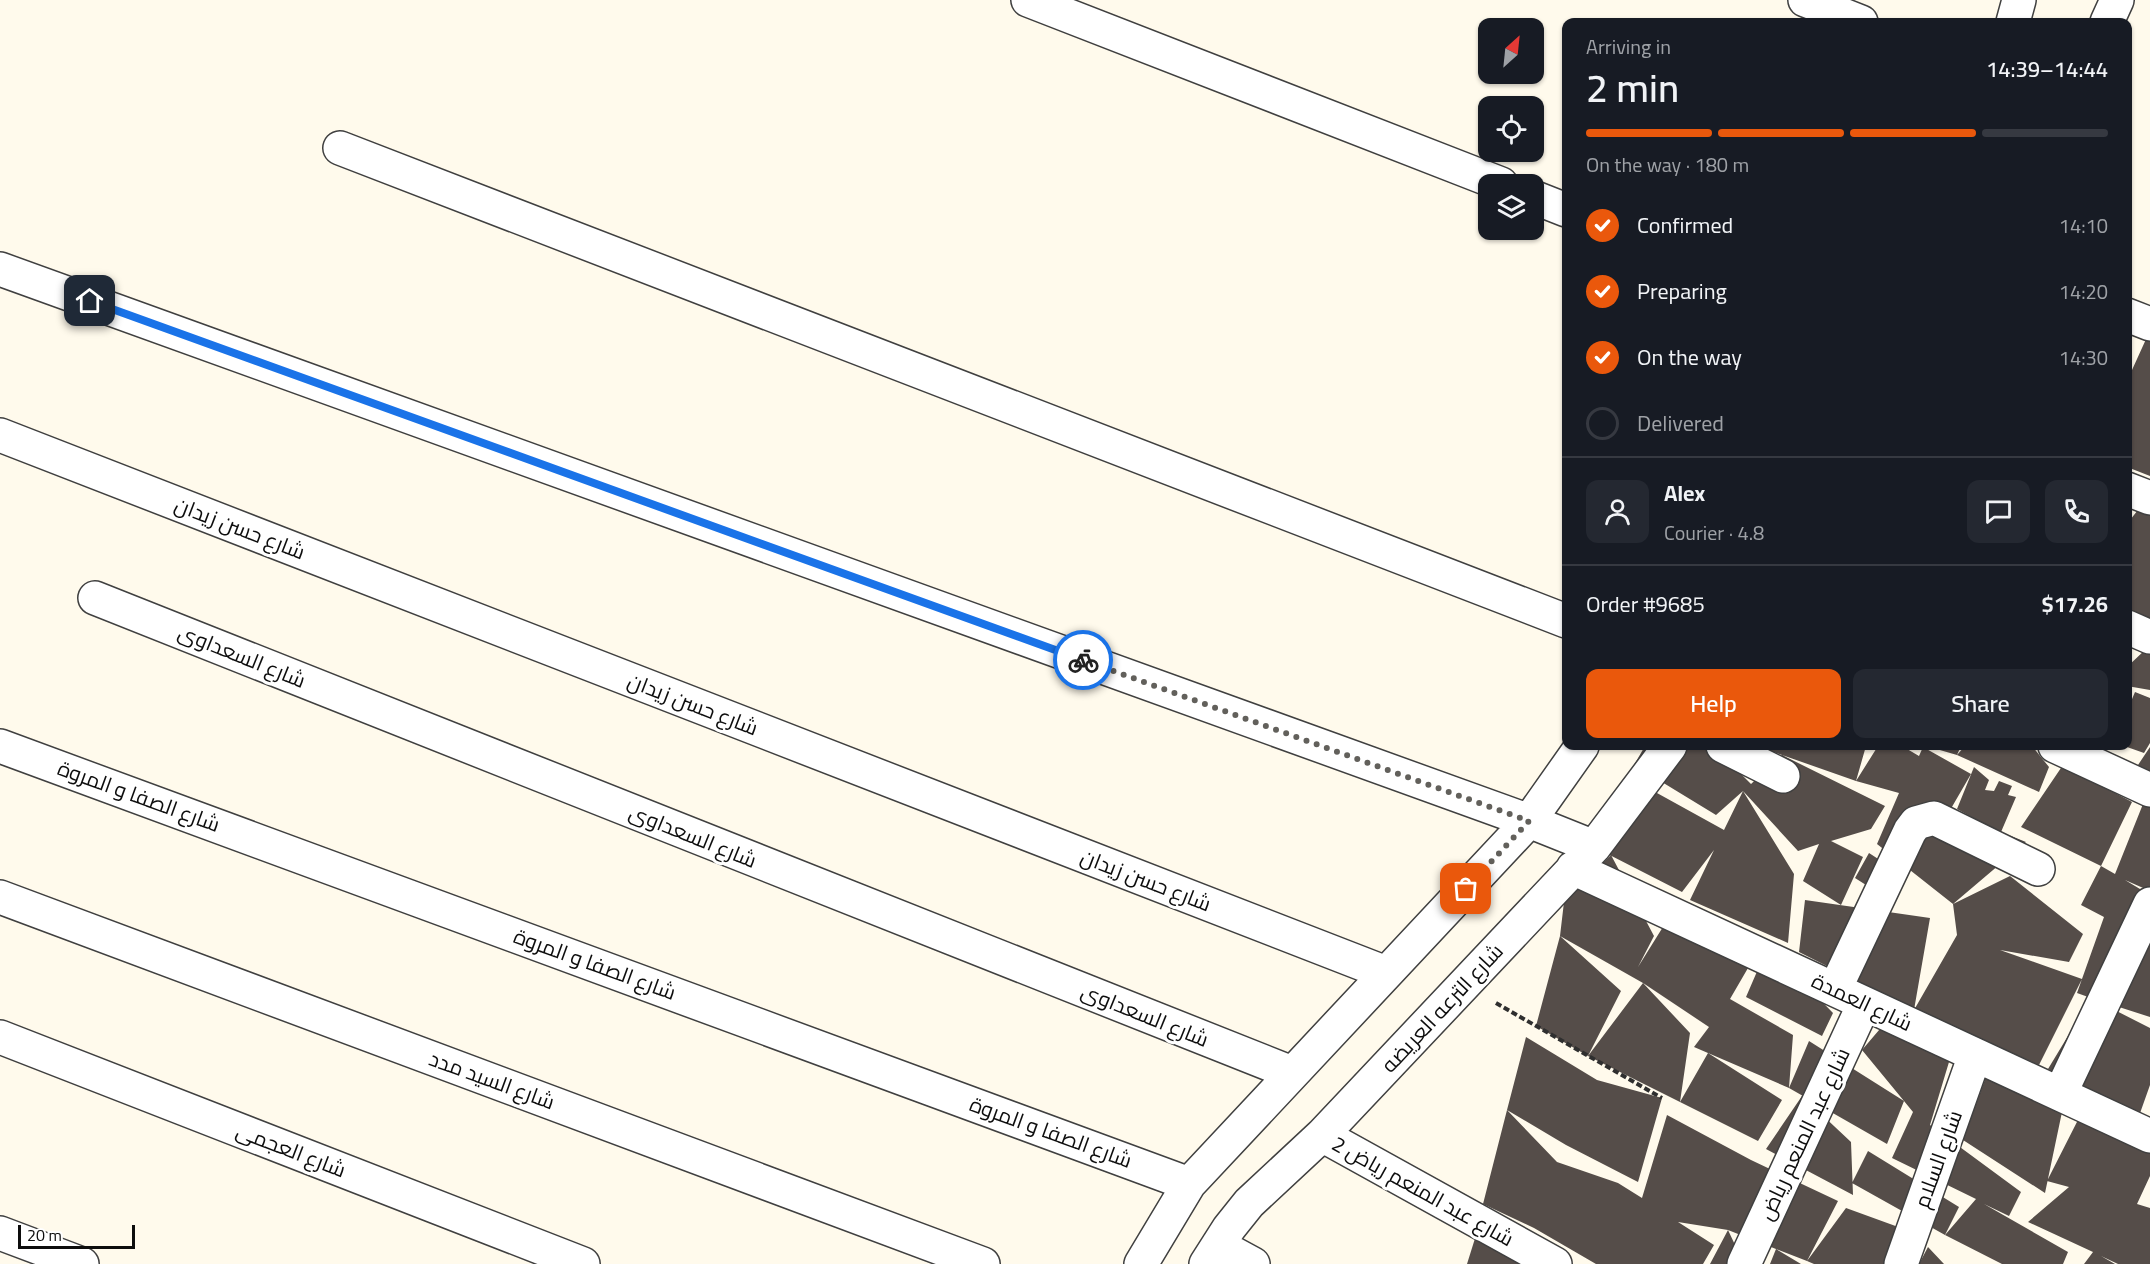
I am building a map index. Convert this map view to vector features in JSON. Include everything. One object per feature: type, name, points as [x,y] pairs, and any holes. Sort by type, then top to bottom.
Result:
[{"type":"street","points":[[1028,0],[1478,175]]},
{"type":"street","points":[[1805,0],[1851,18]]},
{"type":"street","points":[[2014,18],[2019,0]]},
{"type":"street","points":[[2109,18],[2117,0]]},
{"type":"street","points":[[340,148],[1562,619]]},
{"type":"street","points":[[1544,201],[1562,208]]},
{"type":"street","name":"شارع العمدة","points":[[0,269],[1529,821],[1584,858],[1864,1004],[2150,1136]]},
{"type":"street","points":[[2132,317],[2150,324]]},
{"type":"street","name":"شارع حسن زيدان","points":[[0,435],[1386,974]]},
{"type":"street","points":[[2132,491],[2150,498]]},
{"type":"street","name":"شارع السعداوى","points":[[94,598],[1292,1073]]},
{"type":"street","points":[[2132,629],[2150,637]]},
{"type":"street","name":"شارع الصفا و المروة","points":[[0,746],[1189,1184]]},
{"type":"street","points":[[1141,1264],[1189,1184],[1529,821],[1579,750]]},
{"type":"street","name":"شارع الترعه العريضه","points":[[1212,1254],[1249,1203],[1322,1135],[1584,858],[1610,828],[1667,750]]},
{"type":"street","points":[[1731,750],[1783,776]]},
{"type":"street","points":[[2064,750],[2150,790]]},
{"type":"street","points":[[1835,989],[1910,831],[1916,823],[1934,818],[2038,869]]},
{"type":"street","name":"شارع السيد مدد","points":[[0,897],[983,1264]]},
{"type":"street","points":[[2060,1094],[2150,904]]},
{"type":"street","name":"شارع عبد المنعم رياض","points":[[1744,1264],[1864,1004]]},
{"type":"street","name":"شارع العجمى","points":[[0,1036],[583,1264]]},
{"type":"street","name":"شارع السلام","points":[[1908,1262],[1975,1055]]},
{"type":"street","name":"شارع عبد المنعم رياض 2","points":[[1322,1135],[1555,1264]]},
{"type":"street","points":[[0,1233],[82,1264]]},
{"type":"street","points":[[1212,1254],[1253,1264]]},
{"type":"path","points":[[1464,985],[1662,1098]]},
{"type":"building","points":[[2147,337],[2150,339],[2150,476],[2132,469],[2132,370]]},
{"type":"building","points":[[2141,506],[2150,513],[2150,620],[2132,611],[2132,518]]},
{"type":"building","points":[[2146,649],[2150,651],[2150,690],[2132,687],[2132,662]]},
{"type":"building","points":[[2135,692],[2150,698],[2150,743],[2144,753],[2132,749],[2132,699]]},
{"type":"building","points":[[2150,747],[2150,783],[2134,771]]},
{"type":"building","points":[[1643,750],[1717,750],[1751,784],[1782,755],[1885,806],[1871,829],[1831,841],[1863,857],[1841,905],[1803,881],[1819,844],[1798,851],[1743,791],[1716,815],[1634,765]]},
{"type":"building","points":[[1767,750],[1865,750],[1856,781]]},
{"type":"building","points":[[1875,750],[1909,750],[1919,756],[1922,750],[1928,750],[1971,774],[1949,812],[1993,829],[1957,809],[1974,767],[1989,780],[1985,790],[1994,791],[1999,781],[2012,786],[2008,795],[2016,797],[2001,832],[2026,842],[1953,904],[1877,844],[1899,793],[1856,781]]},
{"type":"building","points":[[1940,750],[1959,750],[1957,755]]},
{"type":"building","points":[[1961,750],[2035,750],[2049,767],[2039,792],[1957,755]]},
{"type":"building","points":[[2063,765],[2132,802],[2101,866],[2021,827]]},
{"type":"building","points":[[1628,777],[1724,830],[1743,791],[1794,874],[1788,943],[1690,900],[1714,850],[1682,892],[1594,847]]},
{"type":"building","points":[[2145,799],[2150,802],[2150,891],[2125,880],[2150,895],[2150,943],[2120,926],[2150,945],[2150,1017],[2077,993],[2104,917],[2081,905],[2101,866],[2115,874]]},
{"type":"building","points":[[1869,853],[1889,866],[1877,892],[1855,878]]},
{"type":"building","points":[[1611,855],[1654,936],[1638,967],[1671,914],[1748,968],[1730,999],[1793,1035],[1789,1088],[1694,1047],[1709,1027],[1643,983],[1560,936],[1564,902]]},
{"type":"building","points":[[2010,876],[2083,934],[2069,962],[2000,950],[2082,979],[2039,1065],[1914,1010],[1957,935],[1953,904]]},
{"type":"building","points":[[1805,900],[1930,918],[1914,1010],[1799,952]]},
{"type":"building","points":[[1560,936],[1621,991],[1588,1056],[1536,1026]]},
{"type":"building","points":[[1768,946],[1833,1013],[1822,1036],[1746,997]]},
{"type":"building","points":[[1643,983],[1690,1033],[1680,1102],[1588,1056]]},
{"type":"building","points":[[2091,998],[2150,1028],[2150,1085],[2139,1116],[2048,1069]]},
{"type":"building","points":[[1891,1016],[1949,1062],[1930,1125],[2021,1192],[2009,1216],[1984,1204],[2068,1252],[2063,1264],[2002,1264],[1945,1235],[1976,1199],[1892,1158],[1913,1112],[1862,1050]]},
{"type":"building","points":[[1526,1037],[1597,1080],[1662,1098],[1638,1182],[1566,1145],[1507,1110]]},
{"type":"building","points":[[1809,1041],[1904,1101],[1887,1144],[1789,1088]]},
{"type":"building","points":[[1708,1053],[1782,1100],[1758,1141],[1680,1102]]},
{"type":"building","points":[[1987,1074],[2062,1112],[2045,1193],[1963,1140]]},
{"type":"building","points":[[1802,1096],[1851,1142],[1853,1195],[1766,1149]]},
{"type":"building","points":[[1507,1110],[1557,1162],[1618,1183],[1642,1198],[1667,1115],[1751,1160],[1838,1201],[1807,1261],[1728,1230],[1678,1222],[1714,1245],[1703,1264],[1596,1264],[1534,1228],[1483,1204]]},
{"type":"building","points":[[2081,1114],[2150,1152],[2150,1176],[2137,1204],[2150,1208],[2150,1264],[2118,1264],[2101,1256],[2115,1264],[2084,1264],[2093,1252],[2028,1222],[2069,1187],[2047,1181]]},
{"type":"building","points":[[1868,1151],[1959,1207],[1945,1235],[1852,1183]]},
{"type":"building","points":[[1846,1208],[1912,1232],[1891,1264],[1814,1264],[1807,1261]]},
{"type":"building","points":[[1728,1230],[1744,1264],[1710,1264]]},
{"type":"building","points":[[1477,1232],[1534,1264],[1467,1264]]},
{"type":"building","points":[[1928,1247],[1944,1264],[1919,1264]]},
{"type":"building","points":[[1776,1249],[1801,1264],[1770,1264]]},
{"type":"way so far","points":[[1083,660],[1529,821],[1466,889]]},
{"type":"route","points":[[90,301],[1083,660]]}]
